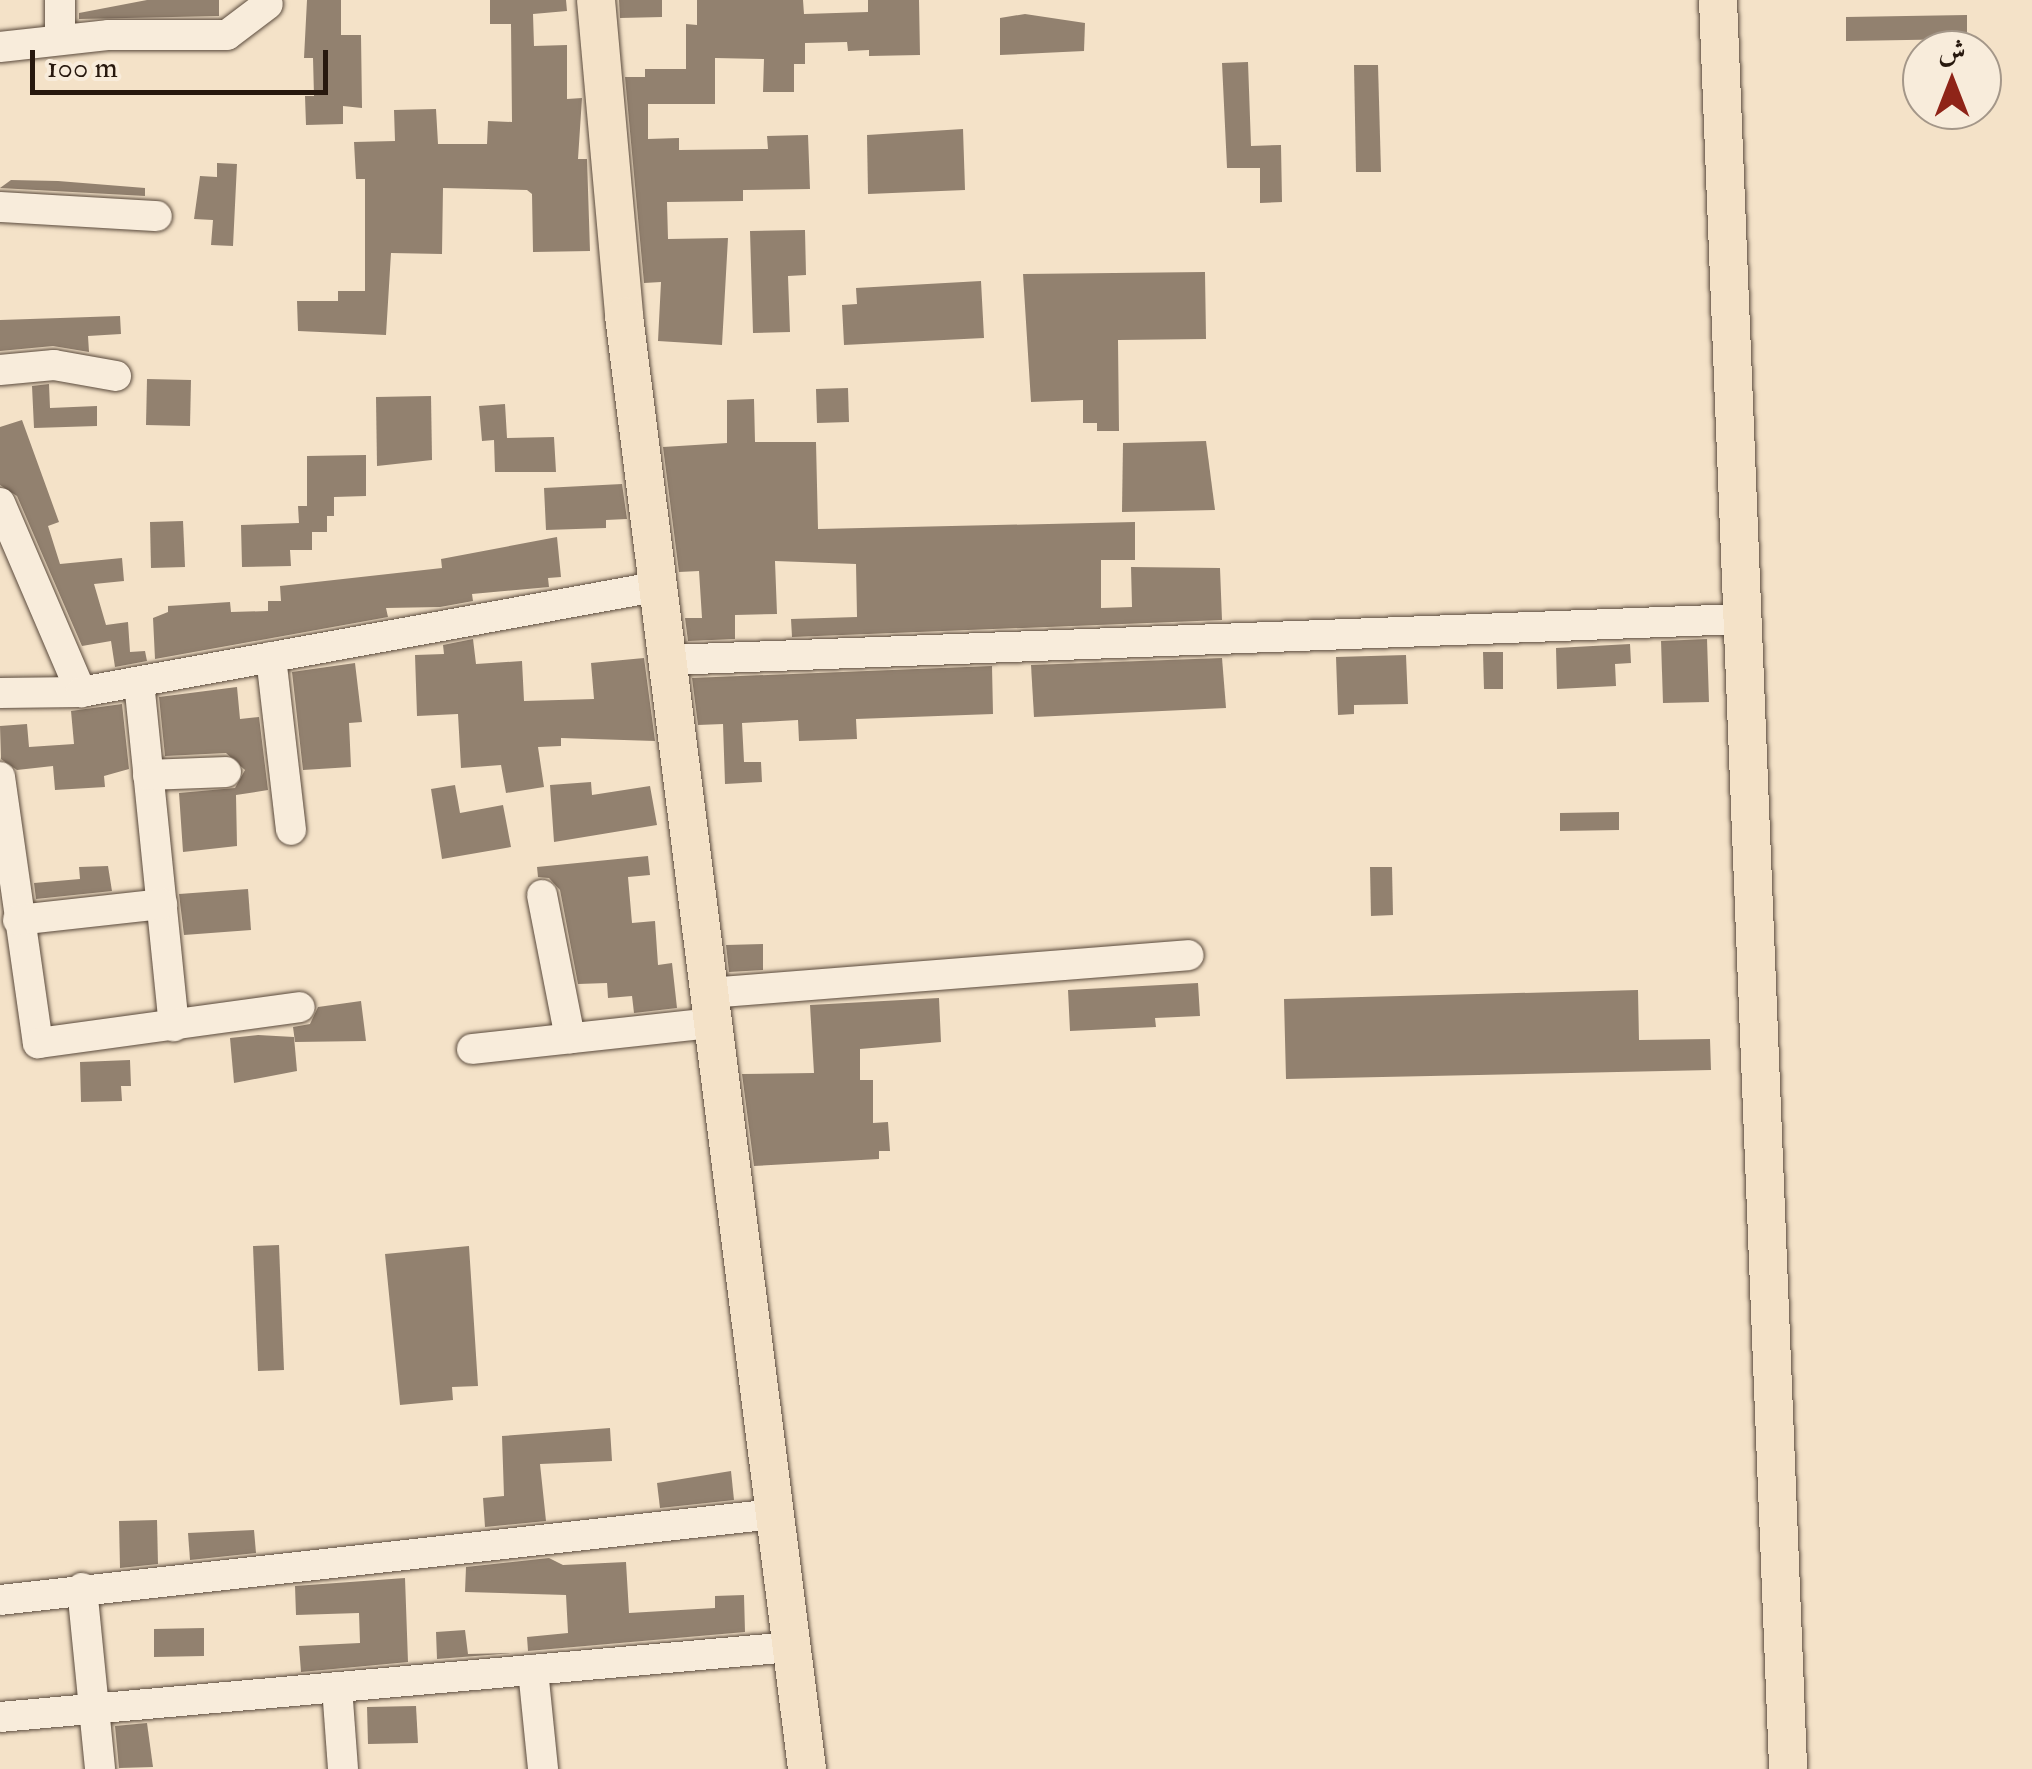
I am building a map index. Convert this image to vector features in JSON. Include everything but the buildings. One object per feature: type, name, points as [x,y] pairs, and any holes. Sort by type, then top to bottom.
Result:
[{"type":"main road","points":[[596,0],[624,316],[807,1769]]},
{"type":"main road","points":[[1718,0],[1788,1769]]},
{"type":"street","points":[[60,0],[60,40]]},
{"type":"street","points":[[0,47],[60,40],[227,35],[268,4]]},
{"type":"street","points":[[0,207],[157,216]]},
{"type":"street","points":[[0,370],[54,365],[116,376]]},
{"type":"street","points":[[0,503],[81,692]]},
{"type":"street","points":[[0,693],[81,692],[660,586]]},
{"type":"street","points":[[669,660],[1742,618]]},
{"type":"street","points":[[271,657],[291,830]]},
{"type":"street","points":[[138,682],[174,1026]]},
{"type":"street","points":[[148,775],[226,772]]},
{"type":"street","points":[[0,777],[38,1043],[300,1007]]},
{"type":"street","points":[[542,895],[570,1038]]},
{"type":"street","points":[[18,920],[162,904]]},
{"type":"street","points":[[472,1049],[570,1038],[710,1008],[1188,955]]},
{"type":"street","points":[[0,1600],[774,1514]]},
{"type":"street","points":[[82,1588],[100,1769]]},
{"type":"street","points":[[0,1717],[792,1647]]},
{"type":"street","points":[[532,1670],[543,1769]]},
{"type":"street","points":[[337,1687],[343,1769]]}]
